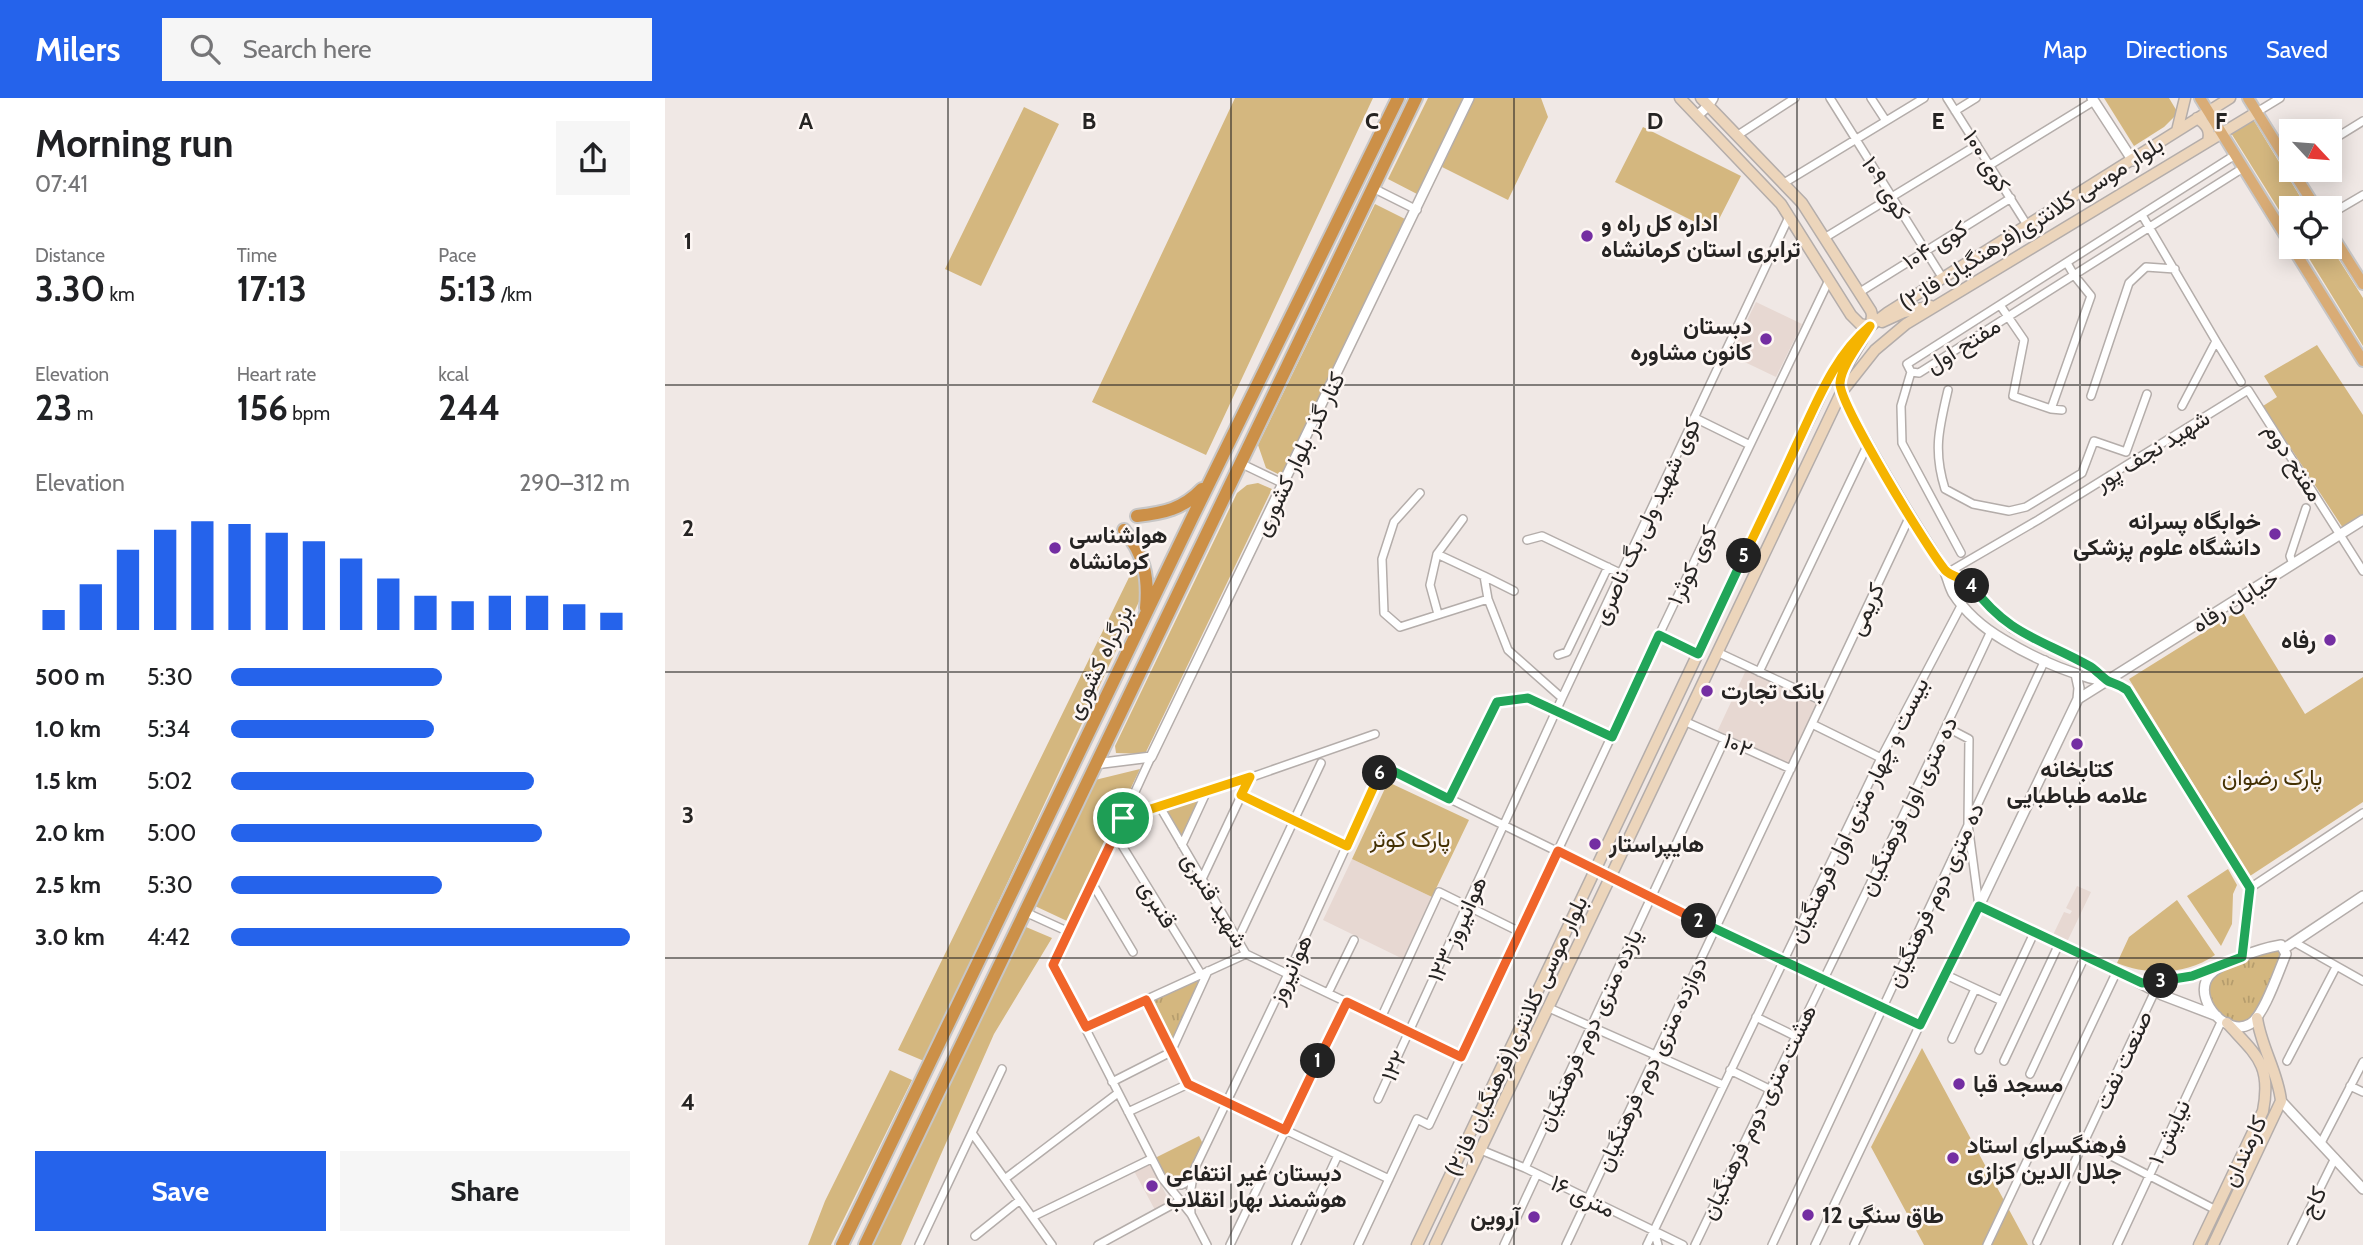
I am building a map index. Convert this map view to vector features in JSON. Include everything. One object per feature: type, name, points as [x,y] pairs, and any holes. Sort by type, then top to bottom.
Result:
[{"type":"highway","name":"بزرگراه کشوری","points":[[842,1245],[1167,569],[1398,98]]},
{"type":"highway","name":"بزرگراه کشوری","points":[[865,1245],[1416,98]]},
{"type":"highway","points":[[1137,516],[1182,507],[1210,482]]},
{"type":"highway","points":[[1194,514],[1198,526],[1210,525]]},
{"type":"highway","points":[[1124,530],[1145,563],[1146,606],[1142,622]]},
{"type":"highway","points":[[1167,569],[1178,566],[1183,570],[1184,578]]},
{"type":"main road","points":[[1680,98],[1781,204],[1851,315],[1860,324],[1870,326],[1904,312],[1935,305]]},
{"type":"main road","points":[[2176,133],[2185,98]]},
{"type":"main road","points":[[2200,98],[2279,226]]},
{"type":"main road","name":"بلوار موسی کلانتری(فرهنگیان فاز۲)","points":[[1417,1245],[1825,386],[1849,347],[1870,326],[1942,277],[2133,161],[2230,98]]},
{"type":"main road","points":[[2248,98],[2279,148]]},
{"type":"main road","points":[[1707,101],[1802,203],[1873,315],[1870,326],[1842,374],[1841,393]]},
{"type":"main road","name":"بلوار موسی کلانتری(فرهنگیان فاز۲)","points":[[1435,1245],[1841,393],[1875,351],[1906,324],[2257,112]]},
{"type":"main road","points":[[2197,118],[2208,128],[2209,141]]},
{"type":"main road","points":[[2342,251],[2363,284]]},
{"type":"main road","points":[[2299,259],[2363,361]]},
{"type":"main road","name":"کارمندان","points":[[2213,1245],[2281,1101],[2278,1081],[2259,1031],[2257,1018]]},
{"type":"main road","name":"کارمندان","points":[[2199,1245],[2263,1111],[2267,1082],[2258,1057],[2222,1020]]},
{"type":"main road","points":[[2216,1210],[2228,1215]]},
{"type":"street","name":"کنار گذر بلوار کشوری","points":[[1151,757],[1469,98]]},
{"type":"street","points":[[1738,135],[1795,98]]},
{"type":"street","name":"کوی ۱۰۹","points":[[1830,98],[1942,277]]},
{"type":"street","points":[[1871,98],[1886,121]]},
{"type":"street","points":[[1784,183],[1924,98]]},
{"type":"street","name":"کوی ۱۰۰","points":[[1947,98],[2027,225]]},
{"type":"street","points":[[1955,111],[1976,98]]},
{"type":"street","points":[[2257,112],[2280,98]]},
{"type":"street","points":[[1990,165],[2093,100],[2133,161]]},
{"type":"street","points":[[1697,116],[1707,101]]},
{"type":"street","points":[[2342,134],[2363,121]]},
{"type":"street","points":[[1826,237],[1977,145]]},
{"type":"street","name":"مفتح اول","points":[[2235,155],[1907,364],[1911,372],[1919,373],[2243,167]]},
{"type":"street","points":[[1373,188],[1417,210]]},
{"type":"street","points":[[2342,207],[2363,195]]},
{"type":"street","name":"کوی ۱۰۴","points":[[1860,292],[2011,198]]},
{"type":"street","points":[[2142,215],[2241,382]]},
{"type":"street","name":"کوی شهید ولی بگ ناصری","points":[[1504,826],[1789,217]]},
{"type":"street","points":[[2051,409],[2091,296],[2067,262]]},
{"type":"street","points":[[2091,396],[2129,282],[2146,267],[2175,269]]},
{"type":"street","name":"کوی کوثر۱","points":[[1389,1179],[1417,1119],[1429,1125],[1829,279]]},
{"type":"street","points":[[2000,305],[2024,340],[2013,396],[2062,410]]},
{"type":"street","points":[[2182,406],[2216,341]]},
{"type":"street","points":[[1911,372],[1901,406],[1902,443],[1961,552]]},
{"type":"street","points":[[1948,390],[1937,434],[1938,465],[1945,489],[1973,504],[2009,511],[2026,508],[2082,473],[2094,441],[2126,452],[2147,394]]},
{"type":"street","name":"مفتح دوم","points":[[2248,390],[2363,571]]},
{"type":"street","name":"شهید نجف پور","points":[[1947,573],[2248,390]]},
{"type":"street","points":[[1841,393],[1910,516],[1947,573],[1953,592],[1974,618],[2003,640],[2045,660],[2076,674],[2118,684],[2127,690],[2250,888],[2242,957]]},
{"type":"street","points":[[1695,418],[1750,445]]},
{"type":"street","points":[[1759,672],[1868,444]]},
{"type":"street","points":[[1240,463],[1284,484]]},
{"type":"street","points":[[1930,496],[1945,489]]},
{"type":"street","points":[[1420,493],[1394,522],[1382,559],[1384,613],[1400,627],[1488,599]]},
{"type":"street","points":[[2293,564],[2290,555],[2307,508]]},
{"type":"street","name":"کریمی","points":[[1822,701],[1910,516]]},
{"type":"street","points":[[1438,614],[1430,585],[1437,554],[1463,519]]},
{"type":"street","name":"خیابان رفاه","points":[[2078,699],[2363,520]]},
{"type":"street","points":[[1527,540],[1542,536],[1622,573]]},
{"type":"street","points":[[1437,554],[1514,591]]},
{"type":"street","points":[[1558,655],[1567,653],[1608,567]]},
{"type":"street","points":[[1947,573],[1969,582],[1996,614],[2013,628],[2093,668],[2108,681]]},
{"type":"street","points":[[1484,576],[1488,599],[1508,650],[1562,698]]},
{"type":"street","name":"بیست و چهار متری اول فرهنگیان","points":[[1647,1245],[1881,758],[1962,604]]},
{"type":"street","name":"ده متری اول فرهنگیان","points":[[1822,979],[1991,631]]},
{"type":"street","points":[[1659,635],[1698,654]]},
{"type":"street","points":[[1717,652],[1822,701]]},
{"type":"street","name":"ده متری دوم فرهنگیان","points":[[1772,1245],[2045,660]]},
{"type":"street","points":[[1815,1245],[2078,699],[2076,674]]},
{"type":"street","points":[[1612,737],[1528,698],[1497,702],[1449,799],[1920,1025]]},
{"type":"street","name":"دوازده متری دوم فرهنگیان","points":[[1566,1245],[1822,701]]},
{"type":"street","name":"۱۰۲","points":[[1685,721],[1791,769]]},
{"type":"street","points":[[1812,724],[1881,758]]},
{"type":"street","points":[[1946,727],[1969,738],[1968,824],[1979,906]]},
{"type":"street","points":[[1123,818],[1206,793],[1375,734]]},
{"type":"street","name":"یازده متری دوم فرهنگیان","points":[[1525,1168],[1725,739]]},
{"type":"street","points":[[1095,764],[1151,757]]},
{"type":"street","points":[[1151,757],[1053,965],[1151,1159],[1162,1178],[1191,1214],[1207,1245]]},
{"type":"street","points":[[1238,939],[1321,763]]},
{"type":"street","name":"هوانیروز","points":[[1194,1170],[1383,766],[1449,799]]},
{"type":"street","points":[[1202,879],[1250,777]]},
{"type":"street","points":[[1182,845],[1206,793]]},
{"type":"street","points":[[1241,795],[1347,846]]},
{"type":"street","name":"شهید قنبری","points":[[1160,807],[1246,954],[1461,1057]]},
{"type":"street","points":[[2250,888],[2363,813]]},
{"type":"street","name":"۱۲۳ هوانیروز","points":[[1410,1032],[1504,826]]},
{"type":"street","name":"قنبری","points":[[1115,834],[1201,974]]},
{"type":"street","points":[[1092,883],[1133,952]]},
{"type":"street","name":"۱۲۳ هوانیروز","points":[[1381,1018],[1439,891],[1467,906]]},
{"type":"street","points":[[2142,983],[2192,976],[2277,946],[2285,948],[2363,896]]},
{"type":"street","points":[[1467,906],[1520,932]]},
{"type":"street","points":[[1979,906],[2155,991],[2239,1027],[2248,1026],[2257,1018],[2286,954],[2285,948]]},
{"type":"street","points":[[1025,912],[1069,932]]},
{"type":"street","points":[[1979,1050],[2034,933]]},
{"type":"street","points":[[1328,993],[1354,940]]},
{"type":"street","points":[[2294,942],[2363,981]]},
{"type":"street","points":[[2004,1060],[2059,944]]},
{"type":"street","points":[[1086,1027],[1246,954]]},
{"type":"street","points":[[2030,1074],[2085,956]]},
{"type":"street","points":[[2287,1061],[2336,967]]},
{"type":"street","points":[[2218,968],[2206,980],[2204,994],[2207,1006],[2222,1020]]},
{"type":"street","points":[[1112,1082],[1171,1052],[1209,971]]},
{"type":"street","points":[[1987,1245],[2117,971]]},
{"type":"street","points":[[1944,974],[2002,1001]]},
{"type":"street","name":"هشت متری دوم فرهنگیان","points":[[1695,1245],[1822,979]]},
{"type":"street","points":[[1952,1039],[1975,989]]},
{"type":"street","name":"صنعت نفت","points":[[2037,1242],[2155,991]]},
{"type":"street","points":[[1146,1000],[1188,1084],[1389,1179],[1357,1245]]},
{"type":"street","points":[[1230,1245],[1347,1002]]},
{"type":"street","points":[[1549,1008],[1723,1085]]},
{"type":"street","points":[[1756,1017],[1795,1036]]},
{"type":"street","name":"نیایش ۱","points":[[2117,1245],[2222,1020]]},
{"type":"street","name":"۱۲۲","points":[[1378,1099],[1410,1032]]},
{"type":"street","points":[[2321,1143],[2363,1062]]},
{"type":"street","points":[[919,1245],[1002,1069]]},
{"type":"street","points":[[1730,1070],[1769,1089]]},
{"type":"street","points":[[1128,1112],[1188,1084]]},
{"type":"street","points":[[2350,1086],[2363,1092]]},
{"type":"street","points":[[1006,1178],[1118,1093]]},
{"type":"street","points":[[2281,1101],[2363,1189]]},
{"type":"street","points":[[972,1133],[1052,1245]]},
{"type":"street","points":[[2084,1142],[2216,1210]]},
{"type":"street","name":"۱۶ متری","points":[[1481,1150],[1525,1168],[1683,1245]]},
{"type":"street","points":[[1296,1245],[1338,1155]]},
{"type":"street","name":"کاج","points":[[2292,1245],[2335,1158]]},
{"type":"street","points":[[1032,1217],[1151,1159]]},
{"type":"street","points":[[1162,1178],[1181,1185],[1194,1170]]},
{"type":"street","points":[[1191,1214],[1190,1195],[1194,1170]]},
{"type":"street","points":[[1504,1245],[1537,1174]]},
{"type":"street","points":[[975,1236],[1020,1199]]},
{"type":"street","points":[[1098,1245],[1179,1201]]},
{"type":"street","points":[[1854,1245],[1871,1209]]},
{"type":"street","points":[[1654,1230],[1658,1245]]},
{"type":"shaded area","name":"دبستان کانون مشاوره","points":[[1756,302],[1802,324],[1776,377],[1730,355]]},
{"type":"shaded area","points":[[1746,670],[1819,703],[1789,766],[1717,732]]},
{"type":"shaded area","points":[[1352,859],[1432,897],[1403,959],[1323,920]]},
{"type":"shaded area","points":[[2077,886],[2091,892],[2067,942],[2053,935],[2064,912],[2070,914],[2072,911],[2066,908]]},
{"type":"shaded area","name":"دبستان غیر انتفاعی هوشمند بهار انقلاب","points":[[1149,1162],[1170,1202],[1155,1210],[1134,1171]]},
{"type":"green space","points":[[1235,98],[1373,98],[1206,455],[1092,402]]},
{"type":"green space","points":[[1428,98],[1464,98],[1417,194],[1388,179]]},
{"type":"green space","points":[[1474,98],[1541,98],[1548,117],[1508,200],[1442,167]]},
{"type":"green space","points":[[2104,98],[2169,98],[2178,113],[2164,127],[2134,146]]},
{"type":"green space","points":[[1024,107],[1059,124],[981,286],[945,269]]},
{"type":"green space","points":[[2253,119],[2279,162],[2279,182],[2291,182],[2300,196],[2279,196],[2279,210],[2231,133]]},
{"type":"green space","points":[[1643,127],[1741,176],[1713,231],[1615,182]]},
{"type":"green space","points":[[1375,204],[1409,221],[1284,477],[1266,468],[1258,445]]},
{"type":"green space","points":[[2309,259],[2338,259],[2363,298],[2363,346]]},
{"type":"green space","points":[[2317,345],[2363,415],[2363,515],[2343,528],[2263,406],[2277,397],[2264,376]]},
{"type":"green space","points":[[1258,483],[1272,489],[1145,754],[1116,753],[1115,746],[1237,493],[1247,485]]},
{"type":"green space","points":[[1137,561],[1143,593],[924,1061],[898,1050]]},
{"type":"green space","name":"پارک رضوان","points":[[2241,609],[2305,714],[2363,677],[2363,802],[2250,876],[2129,679]]},
{"type":"green space","points":[[1140,769],[1067,921],[1035,906],[1095,780]]},
{"type":"green space","name":"پارک کوثر","points":[[1388,782],[1469,820],[1432,897],[1352,859]]},
{"type":"green space","points":[[1200,798],[1182,839],[1165,809]]},
{"type":"green space","points":[[2228,869],[2237,885],[2233,894],[2232,924],[2221,946],[2187,896]]},
{"type":"green space","points":[[2177,900],[2215,955],[2204,962],[2180,970],[2142,970],[2117,963],[2129,937]]},
{"type":"green space","points":[[1026,927],[1052,938],[994,1034],[901,1245],[871,1245]]},
{"type":"green space","points":[[2278,947],[2283,955],[2256,1016],[2247,1023],[2227,1022],[2209,1005],[2208,981],[2219,968]]},
{"type":"green space","points":[[1203,976],[1171,1046],[1150,1001]]},
{"type":"green space","points":[[1922,1048],[2028,1245],[1924,1245],[1871,1147]]},
{"type":"green space","points":[[890,1070],[912,1080],[831,1245],[808,1245],[825,1201]]},
{"type":"green space","points":[[1199,1136],[1203,1144],[1191,1170],[1181,1182],[1164,1176],[1155,1158]]},
{"type":"place","name":"اداره کل راه و ترابری استان کرمانشاه","points":[[1587,236]]},
{"type":"place","name":"دبستان کانون مشاوره","points":[[1766,339]]},
{"type":"place","name":"خوابگاه پسرانه دانشگاه علوم پزشکی","points":[[2275,534]]},
{"type":"place","name":"هواشناسی کرمانشاه","points":[[1055,548]]},
{"type":"place","name":"رفاه","points":[[2330,640]]},
{"type":"place","name":"بانک تجارت","points":[[1707,691]]},
{"type":"place","name":"کتابخانه علامه طباطبایی","points":[[2077,744]]},
{"type":"place","name":"هایپراستار","points":[[1595,844]]},
{"type":"place","name":"مسجد قبا","points":[[1959,1084]]},
{"type":"place","name":"فرهنگسرای استاد جلال الدین کزازی","points":[[1953,1158]]},
{"type":"place","name":"دبستان غیر انتفاعی هوشمند بهار انقلاب","points":[[1152,1186]]},
{"type":"place","name":"طاق سنگی 12","points":[[1808,1215]]},
{"type":"place","name":"آروین","points":[[1534,1217]]},
{"type":"route","points":[[1870,326],[1842,374],[1841,393],[1910,516],[1947,573],[1969,582],[1996,614],[2013,628],[2093,668],[2108,681],[2127,690],[2250,888],[2242,957],[2192,976],[2142,983],[1979,906],[1920,1025],[1558,851],[1461,1057],[1347,1002],[1285,1130],[1188,1084],[1146,1000],[1086,1027],[1053,965],[1123,818],[1250,777],[1241,795],[1347,846],[1383,766],[1449,799],[1497,702],[1528,698],[1612,737],[1659,635],[1698,654],[1825,386],[1842,356],[1870,326]]}]
